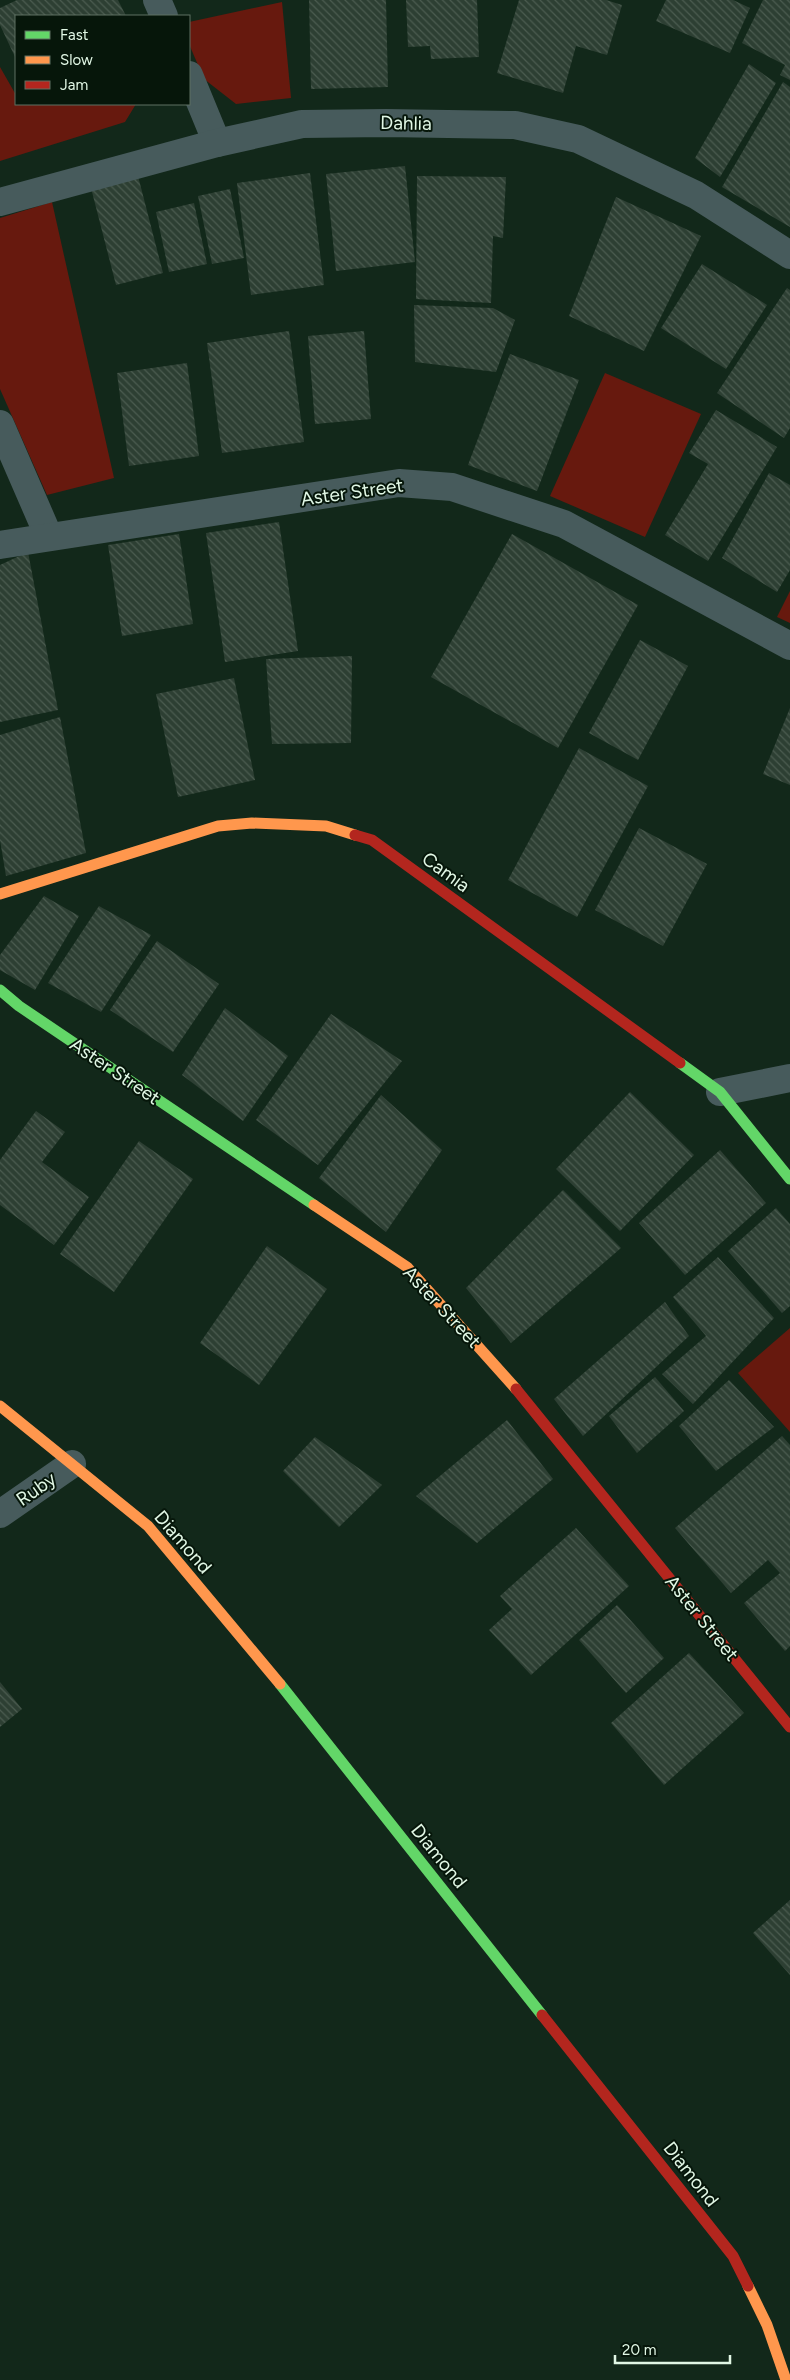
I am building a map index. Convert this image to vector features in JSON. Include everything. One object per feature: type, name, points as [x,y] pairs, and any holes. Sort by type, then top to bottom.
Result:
[{"type":"street","points":[[157,0],[164,15]]},
{"type":"street","points":[[190,77],[218,143]]},
{"type":"street","name":"Dahlia","points":[[0,202],[218,143],[302,124],[515,125],[578,140],[618,158],[696,195],[790,254]]},
{"type":"street","points":[[0,424],[49,537]]},
{"type":"street","name":"Aster Street","points":[[0,545],[399,483],[452,487],[564,524],[790,646]]},
{"type":"street","name":"Camia","points":[[0,894],[218,826],[252,823],[326,826],[372,840],[720,1092],[790,1178]]},
{"type":"street","name":"Aster Street","points":[[0,990],[19,1006],[407,1267],[507,1378],[790,1727]]},
{"type":"street","points":[[720,1092],[790,1078]]},
{"type":"street","name":"Diamond","points":[[0,1406],[148,1526],[258,1658],[734,2256],[767,2325],[786,2380]]},
{"type":"street","name":"Ruby","points":[[0,1514],[72,1464]]},
{"type":"shaded area","points":[[282,2],[291,98],[236,104],[204,79],[190,46],[190,22]]},
{"type":"shaded area","points":[[0,67],[15,93],[15,105],[135,105],[125,122],[0,161]]},
{"type":"shaded area","points":[[52,202],[114,478],[47,495],[0,389],[0,218]]},
{"type":"shaded area","points":[[605,373],[701,414],[645,537],[550,496]]},
{"type":"shaded area","points":[[790,591],[790,623],[777,617]]},
{"type":"shaded area","points":[[790,1328],[790,1432],[738,1373]]},
{"type":"building","points":[[17,0],[118,0],[126,15],[15,15],[15,57],[0,25],[0,8]]},
{"type":"building","points":[[309,0],[386,0],[388,87],[311,89]]},
{"type":"building","points":[[406,0],[477,0],[479,57],[431,59],[430,46],[408,47]]},
{"type":"building","points":[[519,0],[606,0],[622,5],[607,55],[576,46],[563,93],[497,73]]},
{"type":"building","points":[[666,0],[733,0],[750,8],[730,53],[656,21]]},
{"type":"building","points":[[763,0],[790,0],[790,80],[780,75],[785,65],[742,43]]},
{"type":"building","points":[[749,64],[776,83],[720,177],[695,158]]},
{"type":"building","points":[[783,82],[790,87],[790,227],[722,187]]},
{"type":"building","points":[[405,166],[415,262],[336,271],[326,174]]},
{"type":"building","points":[[310,173],[324,285],[251,295],[237,183]]},
{"type":"building","points":[[138,176],[163,273],[116,285],[91,188]]},
{"type":"building","points":[[417,176],[506,177],[503,238],[493,236],[491,303],[416,299]]},
{"type":"building","points":[[230,189],[244,258],[212,264],[198,196]]},
{"type":"building","points":[[616,197],[701,236],[644,351],[569,316]]},
{"type":"building","points":[[194,203],[207,264],[169,272],[156,212]]},
{"type":"building","points":[[702,264],[767,305],[726,369],[661,328]]},
{"type":"building","points":[[787,288],[790,290],[790,428],[784,438],[717,393]]},
{"type":"building","points":[[414,305],[493,308],[515,320],[496,372],[415,362]]},
{"type":"building","points":[[289,331],[304,442],[222,453],[207,343]]},
{"type":"building","points":[[364,331],[371,419],[315,424],[308,336]]},
{"type":"building","points":[[510,354],[579,380],[537,491],[468,465]]},
{"type":"building","points":[[187,363],[199,456],[129,466],[117,373]]},
{"type":"building","points":[[716,410],[777,447],[708,561],[665,535],[708,464],[689,453]]},
{"type":"building","points":[[769,473],[790,485],[790,570],[777,592],[722,558]]},
{"type":"building","points":[[279,522],[298,651],[225,662],[206,533]]},
{"type":"building","points":[[179,534],[193,624],[122,636],[108,545]]},
{"type":"building","points":[[512,534],[638,605],[558,748],[431,677]]},
{"type":"building","points":[[28,552],[58,710],[0,722],[0,565]]},
{"type":"building","points":[[640,640],[688,666],[638,760],[589,733]]},
{"type":"building","points":[[352,656],[351,743],[272,744],[266,659]]},
{"type":"building","points":[[234,678],[255,780],[178,797],[156,694]]},
{"type":"building","points":[[790,708],[790,785],[763,774]]},
{"type":"building","points":[[60,717],[86,853],[6,876],[0,840],[0,735]]},
{"type":"building","points":[[579,748],[648,786],[577,917],[508,880]]},
{"type":"building","points":[[639,828],[707,864],[663,946],[595,910]]},
{"type":"building","points":[[44,896],[79,916],[35,990],[0,970],[0,955]]},
{"type":"building","points":[[99,906],[151,935],[101,1012],[48,983]]},
{"type":"building","points":[[157,941],[219,984],[173,1052],[110,1010]]},
{"type":"building","points":[[225,1008],[288,1056],[243,1121],[182,1075]]},
{"type":"building","points":[[331,1014],[402,1061],[318,1165],[256,1120]]},
{"type":"building","points":[[630,1092],[694,1155],[620,1231],[556,1169]]},
{"type":"building","points":[[381,1095],[442,1150],[386,1232],[319,1178]]},
{"type":"building","points":[[36,1111],[65,1132],[42,1162],[89,1197],[54,1245],[0,1205],[0,1160]]},
{"type":"building","points":[[139,1141],[193,1179],[114,1292],[60,1254]]},
{"type":"building","points":[[720,1150],[766,1203],[685,1275],[639,1223]]},
{"type":"building","points":[[563,1190],[621,1248],[511,1343],[466,1288]]},
{"type":"building","points":[[776,1208],[790,1224],[790,1306],[782,1313],[728,1251]]},
{"type":"building","points":[[267,1246],[327,1289],[259,1385],[200,1343]]},
{"type":"building","points":[[718,1257],[774,1318],[693,1404],[662,1374],[706,1336],[673,1297]]},
{"type":"building","points":[[665,1302],[689,1336],[583,1436],[554,1399]]},
{"type":"building","points":[[655,1377],[684,1411],[637,1453],[609,1416]]},
{"type":"building","points":[[729,1380],[774,1427],[716,1471],[679,1426]]},
{"type":"building","points":[[507,1420],[553,1479],[477,1543],[416,1496]]},
{"type":"building","points":[[782,1436],[790,1445],[790,1646],[785,1651],[744,1603],[780,1573],[768,1560],[731,1593],[675,1528]]},
{"type":"building","points":[[315,1437],[382,1485],[339,1527],[283,1471]]},
{"type":"building","points":[[576,1528],[629,1586],[531,1675],[489,1630],[512,1609],[500,1596]]},
{"type":"building","points":[[617,1605],[664,1658],[626,1693],[579,1640]]},
{"type":"building","points":[[689,1653],[744,1713],[664,1785],[611,1723]]},
{"type":"building","points":[[0,1682],[22,1709],[0,1727]]},
{"type":"building","points":[[790,1900],[790,1975],[753,1933]]},
{"type":"traffic: fast","points":[[0,990],[19,1006],[314,1205]]},
{"type":"traffic: fast","points":[[680,1063],[720,1092],[790,1179]]},
{"type":"traffic: fast","points":[[280,1684],[542,2015]]},
{"type":"traffic: slow","points":[[0,894],[218,826],[252,823],[326,826],[355,835]]},
{"type":"traffic: slow","points":[[314,1205],[407,1267],[516,1389]]},
{"type":"traffic: slow","points":[[0,1406],[148,1526],[280,1684]]},
{"type":"traffic: slow","points":[[748,2286],[767,2325],[786,2380]]},
{"type":"traffic: jam","points":[[355,835],[372,840],[680,1063]]},
{"type":"traffic: jam","points":[[516,1389],[790,1727]]},
{"type":"traffic: jam","points":[[542,2015],[733,2256],[748,2286]]}]
